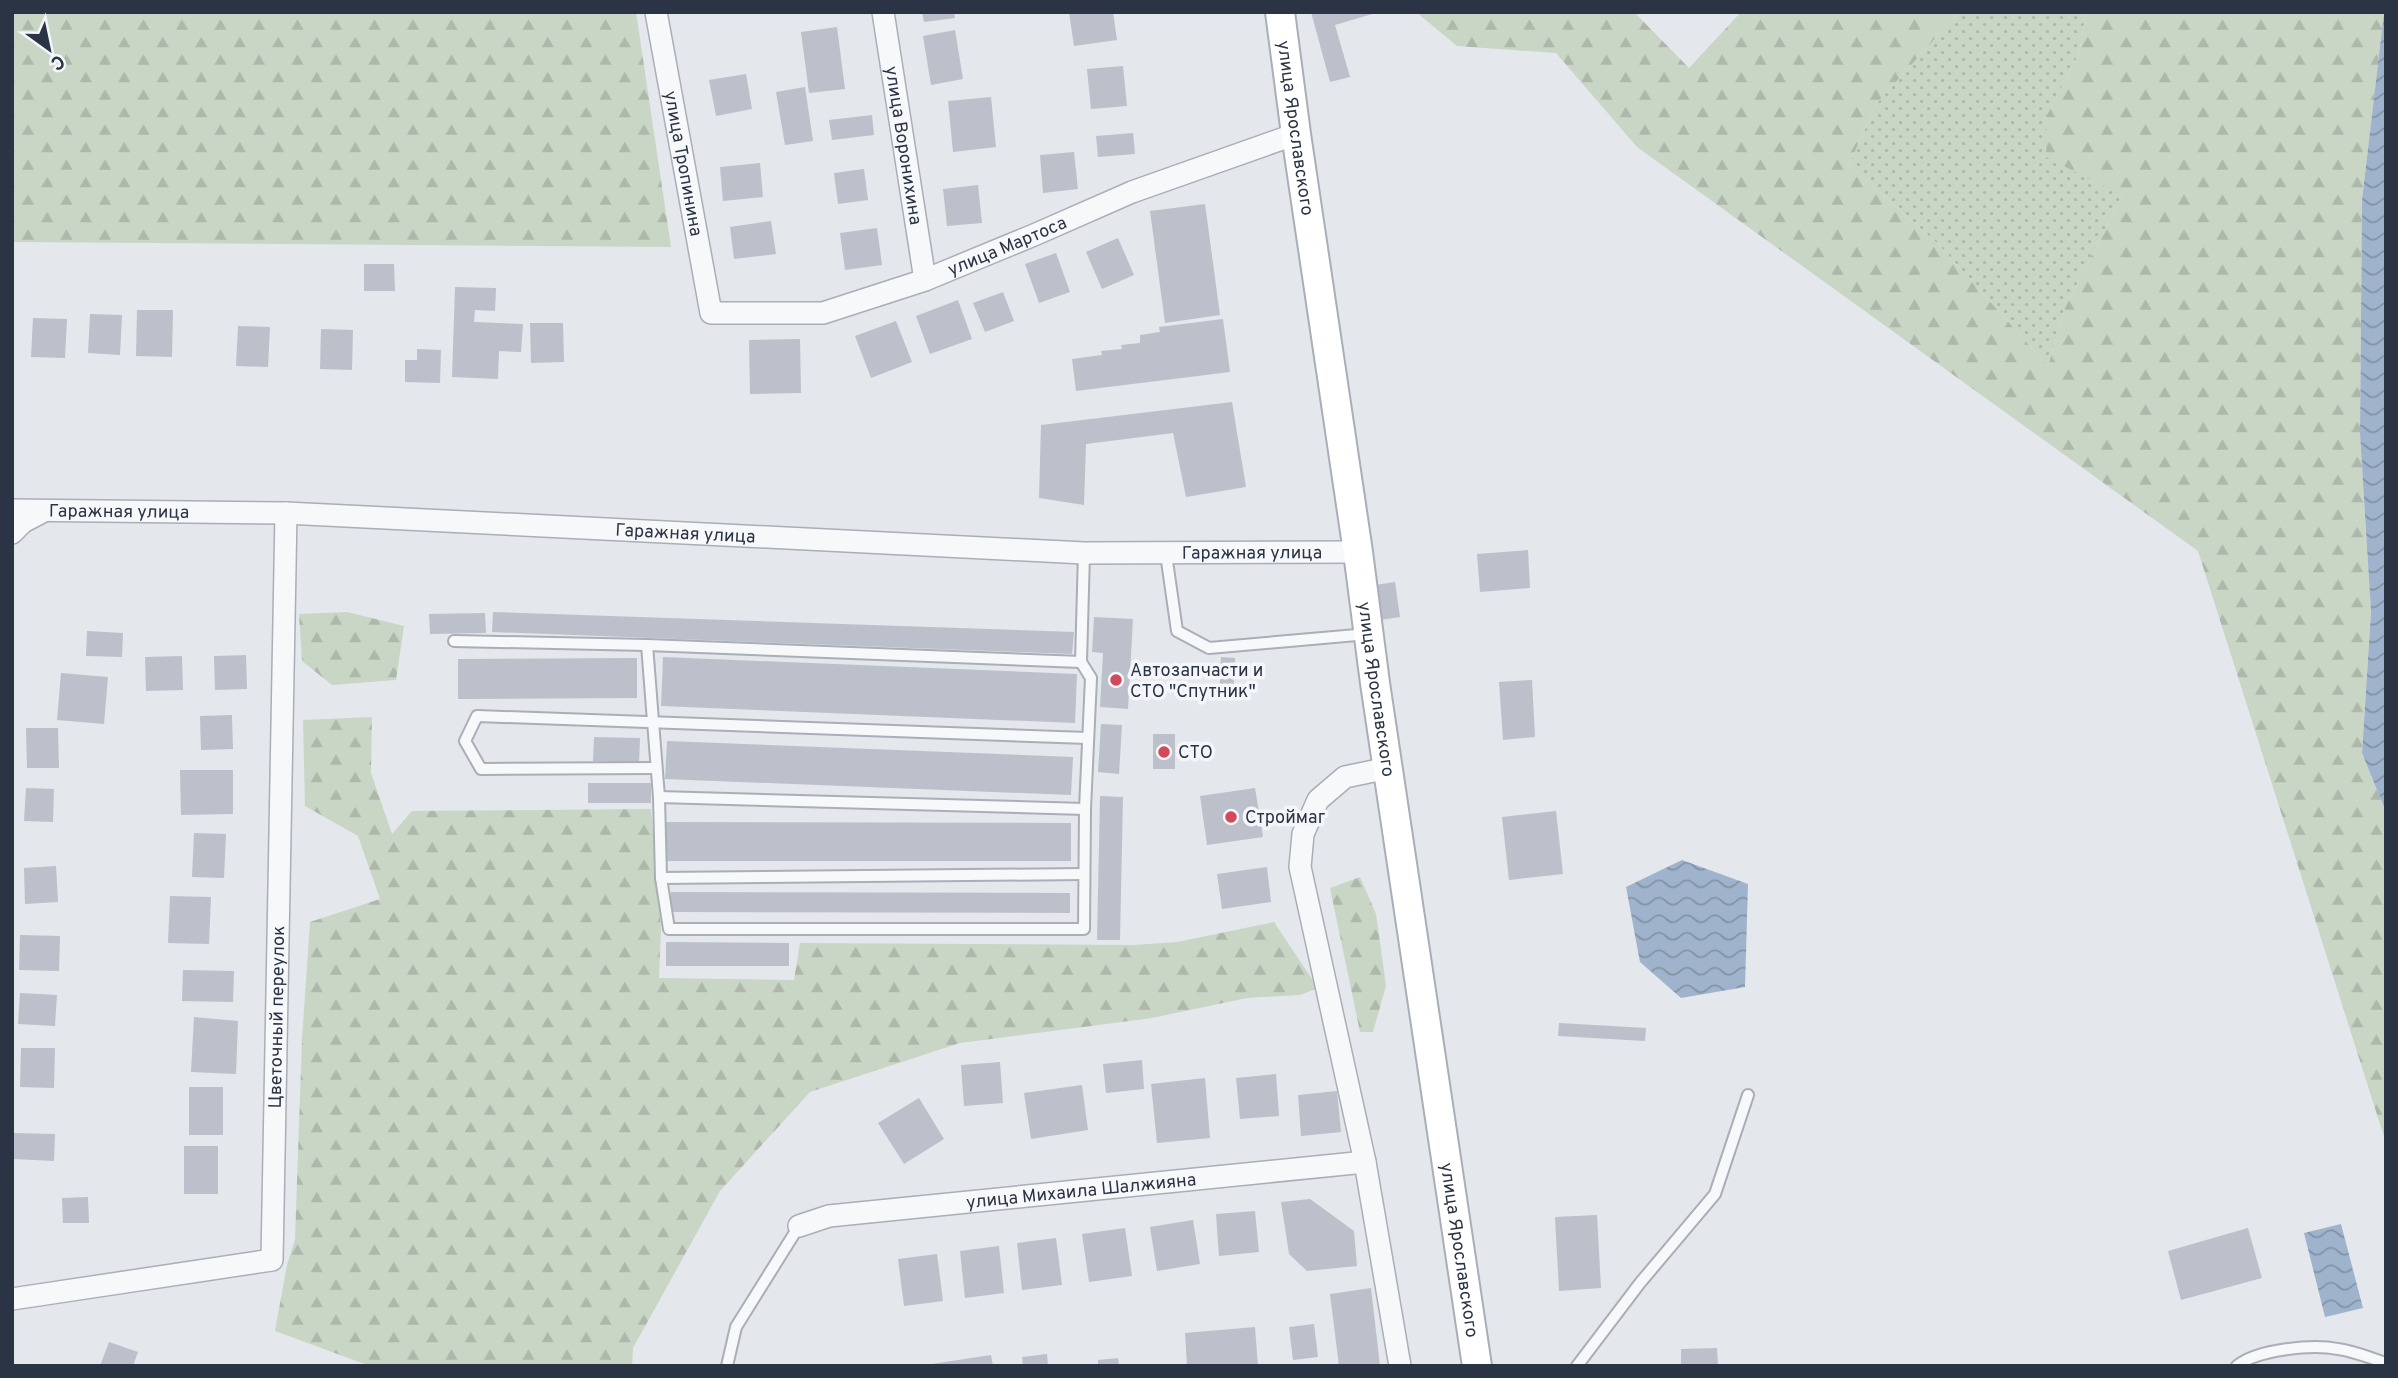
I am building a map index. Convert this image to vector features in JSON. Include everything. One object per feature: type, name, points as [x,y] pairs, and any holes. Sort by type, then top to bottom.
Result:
[{"type":"street","name":"улица Тропинина","points":[[656,12],[711,313]]},
{"type":"street","name":"улица Воронихина","points":[[883,12],[925,280]]},
{"type":"street","name":"улица Ярославского","points":[[1280,12],[1477,1366]]},
{"type":"street","name":"улица Мартоса","points":[[711,313],[823,313],[925,280],[1132,192],[1296,134]]},
{"type":"street","name":"Гаражная улица","points":[[12,510],[286,513],[1084,553],[1358,552]]},
{"type":"street","points":[[12,533],[23,522],[44,511]]},
{"type":"street","name":"Цветочный переулок","points":[[12,1299],[272,1260],[286,513]]},
{"type":"street","points":[[1388,768],[1345,777],[1318,800],[1303,834],[1300,867],[1365,1162],[1400,1366]]},
{"type":"street","name":"улица Михаила Шалжияна","points":[[799,1226],[829,1216],[1365,1162]]},
{"type":"lane","points":[[647,645],[659,797],[661,877],[669,929],[1084,929],[1085,809],[1091,678],[1081,662],[1084,553]]},
{"type":"lane","points":[[1166,554],[1177,631],[1209,648],[1369,634]]},
{"type":"lane","points":[[454,641],[647,645],[1081,662]]},
{"type":"lane","points":[[655,768],[481,769],[465,741],[477,716],[1087,738]]},
{"type":"lane","points":[[659,797],[1085,809]]},
{"type":"lane","points":[[661,877],[1084,874]]},
{"type":"lane","points":[[1577,1366],[1640,1283],[1715,1194],[1748,1094]]},
{"type":"lane","points":[[727,1366],[736,1327],[799,1226]]},
{"type":"lane","points":[[2237,1366],[2274,1349],[2337,1348],[2386,1363]]},
{"type":"green space","points":[[12,12],[636,12],[671,247],[12,242]]},
{"type":"green space","points":[[1416,12],[1634,12],[1689,68],[1741,12],[1959,12],[1876,104],[1849,165],[1939,245],[2048,366],[2065,308],[2122,196],[2046,157],[2047,115],[2079,54],[2086,12],[2384,12],[2362,200],[2360,434],[2371,612],[2362,753],[2386,812],[2386,1143],[2198,551],[1637,147],[1556,53],[1457,46]]},
{"type":"green space","points":[[1959,12],[2086,12],[2079,54],[2047,115],[2122,196],[2065,308],[2048,366],[1939,245],[1849,165],[1876,104]]},
{"type":"green space","points":[[347,612],[404,626],[396,680],[332,685],[302,661],[299,614]]},
{"type":"green space","points":[[372,717],[371,773],[392,834],[412,811],[651,809],[661,929],[659,978],[794,980],[800,943],[1134,945],[1177,942],[1274,922],[1318,988],[1300,995],[1247,998],[1152,1018],[960,1043],[810,1092],[720,1191],[633,1348],[632,1366],[370,1366],[275,1331],[287,1265],[295,1239],[302,1039],[310,922],[380,899],[358,836],[305,806],[303,720]]},
{"type":"green space","points":[[1360,877],[1376,914],[1386,986],[1373,1032],[1360,1032],[1330,888]]},
{"type":"water","points":[[2384,12],[2386,812],[2362,753],[2371,612],[2360,434],[2362,200]]},
{"type":"water","points":[[1682,860],[1748,884],[1745,987],[1681,998],[1640,962],[1626,887]]},
{"type":"water","points":[[2341,1224],[2363,1308],[2325,1317],[2304,1233]]},
{"type":"building","points":[[922,12],[954,12],[955,18],[924,22]]},
{"type":"building","points":[[1069,12],[1113,12],[1117,40],[1074,46]]},
{"type":"building","points":[[1311,12],[1379,12],[1335,25],[1350,77],[1330,82]]},
{"type":"building","points":[[837,27],[845,89],[809,93],[801,32]]},
{"type":"building","points":[[955,30],[963,79],[931,85],[923,36]]},
{"type":"building","points":[[1123,66],[1127,106],[1091,109],[1087,69]]},
{"type":"building","points":[[746,74],[752,109],[716,116],[709,80]]},
{"type":"building","points":[[805,87],[813,141],[785,145],[776,92]]},
{"type":"building","points":[[991,97],[996,147],[953,152],[948,101]]},
{"type":"building","points":[[872,115],[874,135],[832,140],[829,120]]},
{"type":"building","points":[[1133,133],[1135,154],[1098,157],[1096,136]]},
{"type":"building","points":[[1074,152],[1078,189],[1043,193],[1040,155]]},
{"type":"building","points":[[760,163],[763,197],[723,201],[720,167]]},
{"type":"building","points":[[864,169],[868,200],[838,204],[834,173]]},
{"type":"building","points":[[978,185],[982,223],[947,226],[943,189]]},
{"type":"building","points":[[1205,204],[1220,315],[1165,323],[1150,211]]},
{"type":"building","points":[[771,221],[776,254],[734,259],[730,227]]},
{"type":"building","points":[[877,228],[882,265],[845,270],[840,233]]},
{"type":"building","points":[[1118,238],[1134,275],[1102,289],[1086,252]]},
{"type":"building","points":[[1056,253],[1070,292],[1039,303],[1025,264]]},
{"type":"building","points":[[364,264],[394,264],[395,291],[364,291]]},
{"type":"building","points":[[455,287],[496,288],[495,311],[475,310],[474,322],[523,324],[521,352],[499,351],[498,379],[452,377]]},
{"type":"building","points":[[1003,292],[1014,321],[985,332],[973,303]]},
{"type":"building","points":[[958,300],[972,339],[930,354],[916,316]]},
{"type":"building","points":[[137,310],[173,310],[172,357],[136,356]]},
{"type":"building","points":[[90,314],[122,315],[120,355],[88,353]]},
{"type":"building","points":[[33,318],[67,319],[65,358],[31,357]]},
{"type":"building","points":[[1223,319],[1230,372],[1076,391],[1072,359],[1102,355],[1101,351],[1122,349],[1121,345],[1140,343],[1140,335],[1160,332],[1159,327]]},
{"type":"building","points":[[896,321],[912,362],[871,378],[855,336]]},
{"type":"building","points":[[530,323],[563,323],[564,362],[531,363]]},
{"type":"building","points":[[238,326],[270,327],[268,367],[236,366]]},
{"type":"building","points":[[321,329],[353,330],[352,370],[320,369]]},
{"type":"building","points":[[800,339],[801,393],[750,394],[749,340]]},
{"type":"building","points":[[417,349],[441,350],[440,383],[405,382],[405,360],[417,360]]},
{"type":"building","points":[[1232,402],[1246,487],[1186,497],[1173,433],[1086,444],[1084,505],[1039,498],[1041,425]]},
{"type":"building","points":[[1528,550],[1530,588],[1480,592],[1477,554]]},
{"type":"building","points":[[1395,582],[1400,617],[1380,620],[1375,585]]},
{"type":"building","points":[[493,612],[1074,632],[1072,654],[492,632]]},
{"type":"building","points":[[485,613],[486,633],[430,634],[429,614]]},
{"type":"building","name":"Автозапчасти и СТО \"Спутник\"","points":[[1094,617],[1133,619],[1128,709],[1100,707],[1103,653],[1092,652]]},
{"type":"building","points":[[87,631],[123,633],[122,657],[86,656]]},
{"type":"building","points":[[246,655],[247,689],[215,690],[214,656]]},
{"type":"building","points":[[182,656],[183,690],[146,691],[145,657]]},
{"type":"building","points":[[663,657],[1077,674],[1075,723],[661,706]]},
{"type":"building","points":[[1221,657],[1235,658],[1233,699],[1219,698]]},
{"type":"building","points":[[637,658],[637,698],[458,699],[458,659]]},
{"type":"building","points":[[61,673],[108,677],[104,724],[57,720]]},
{"type":"building","points":[[1532,680],[1535,737],[1503,740],[1499,682]]},
{"type":"building","points":[[232,715],[233,749],[201,750],[200,716]]},
{"type":"building","points":[[1101,724],[1122,725],[1119,774],[1098,772]]},
{"type":"building","points":[[26,728],[58,728],[59,768],[27,768]]},
{"type":"building","name":"СТО","points":[[1153,734],[1175,734],[1175,769],[1153,769]]},
{"type":"building","points":[[594,737],[640,738],[639,763],[593,761]]},
{"type":"building","points":[[667,741],[1073,757],[1071,795],[665,779]]},
{"type":"building","points":[[180,770],[233,770],[233,814],[181,815]]},
{"type":"building","points":[[588,783],[651,783],[651,803],[588,803]]},
{"type":"building","points":[[26,788],[54,789],[53,822],[24,821]]},
{"type":"building","name":"Строймаг","points":[[1255,788],[1263,837],[1207,845],[1200,796]]},
{"type":"building","points":[[1100,796],[1123,797],[1120,940],[1097,940]]},
{"type":"building","points":[[1556,811],[1563,874],[1509,880],[1502,817]]},
{"type":"building","points":[[664,822],[1071,823],[1071,861],[663,861]]},
{"type":"building","points":[[194,833],[226,834],[224,878],[192,877]]},
{"type":"building","points":[[56,866],[58,902],[25,904],[24,868]]},
{"type":"building","points":[[1267,867],[1271,902],[1222,909],[1217,874]]},
{"type":"building","points":[[671,892],[1070,893],[1070,913],[671,912]]},
{"type":"building","points":[[170,896],[211,897],[209,944],[168,943]]},
{"type":"building","points":[[20,935],[60,936],[59,971],[19,970]]},
{"type":"building","points":[[666,942],[789,943],[789,966],[666,966]]},
{"type":"building","points":[[183,970],[234,971],[233,1002],[182,1001]]},
{"type":"building","points":[[20,993],[57,995],[55,1026],[18,1024]]},
{"type":"building","points":[[194,1017],[238,1021],[236,1074],[191,1072]]},
{"type":"building","points":[[1559,1023],[1646,1028],[1645,1041],[1558,1036]]},
{"type":"building","points":[[21,1048],[55,1048],[54,1088],[20,1087]]},
{"type":"building","points":[[1142,1060],[1144,1089],[1106,1093],[1103,1064]]},
{"type":"building","points":[[1000,1062],[1003,1103],[964,1106],[961,1065]]},
{"type":"building","points":[[1276,1074],[1279,1116],[1240,1119],[1236,1078]]},
{"type":"building","points":[[1205,1078],[1210,1138],[1157,1143],[1151,1084]]},
{"type":"building","points":[[1082,1085],[1088,1130],[1031,1139],[1024,1093]]},
{"type":"building","points":[[189,1087],[223,1087],[223,1135],[189,1135]]},
{"type":"building","points":[[1337,1091],[1341,1132],[1301,1136],[1298,1095]]},
{"type":"building","points":[[919,1098],[944,1139],[904,1164],[878,1123]]},
{"type":"building","points":[[13,1133],[55,1134],[54,1161],[12,1159]]},
{"type":"building","points":[[184,1146],[218,1146],[218,1194],[184,1194]]},
{"type":"building","points":[[88,1197],[89,1223],[63,1223],[62,1198]]},
{"type":"building","points":[[1310,1199],[1354,1231],[1357,1266],[1307,1271],[1289,1254],[1281,1202]]},
{"type":"building","points":[[1255,1211],[1259,1252],[1219,1256],[1216,1214]]},
{"type":"building","points":[[1597,1215],[1601,1288],[1559,1291],[1555,1217]]},
{"type":"building","points":[[1193,1220],[1200,1264],[1157,1271],[1150,1227]]},
{"type":"building","points":[[1125,1228],[1132,1276],[1089,1282],[1082,1234]]},
{"type":"building","points":[[2248,1228],[2262,1278],[2181,1300],[2168,1251]]},
{"type":"building","points":[[1056,1238],[1062,1285],[1022,1290],[1017,1243]]},
{"type":"building","points":[[999,1246],[1004,1293],[965,1298],[960,1251]]},
{"type":"building","points":[[937,1254],[943,1301],[904,1306],[898,1259]]},
{"type":"building","points":[[1371,1288],[1380,1366],[1339,1366],[1330,1294]]},
{"type":"building","points":[[1314,1324],[1318,1357],[1293,1360],[1289,1327]]},
{"type":"building","points":[[1255,1327],[1258,1366],[1187,1366],[1185,1333]]},
{"type":"building","points":[[109,1342],[138,1352],[133,1366],[100,1366]]},
{"type":"building","points":[[1717,1348],[1718,1366],[1681,1366],[1681,1349]]},
{"type":"building","points":[[1047,1354],[1048,1366],[1023,1366],[1022,1357]]},
{"type":"building","points":[[991,1355],[993,1366],[932,1366],[932,1364]]},
{"type":"building","points":[[1118,1358],[1119,1366],[1098,1366],[1098,1360]]},
{"type":"place","name":"Автозапчасти и СТО \"Спутник\"","points":[[1116,680]]},
{"type":"place","name":"СТО","points":[[1164,752]]},
{"type":"place","name":"Строймаг","points":[[1231,817]]}]
